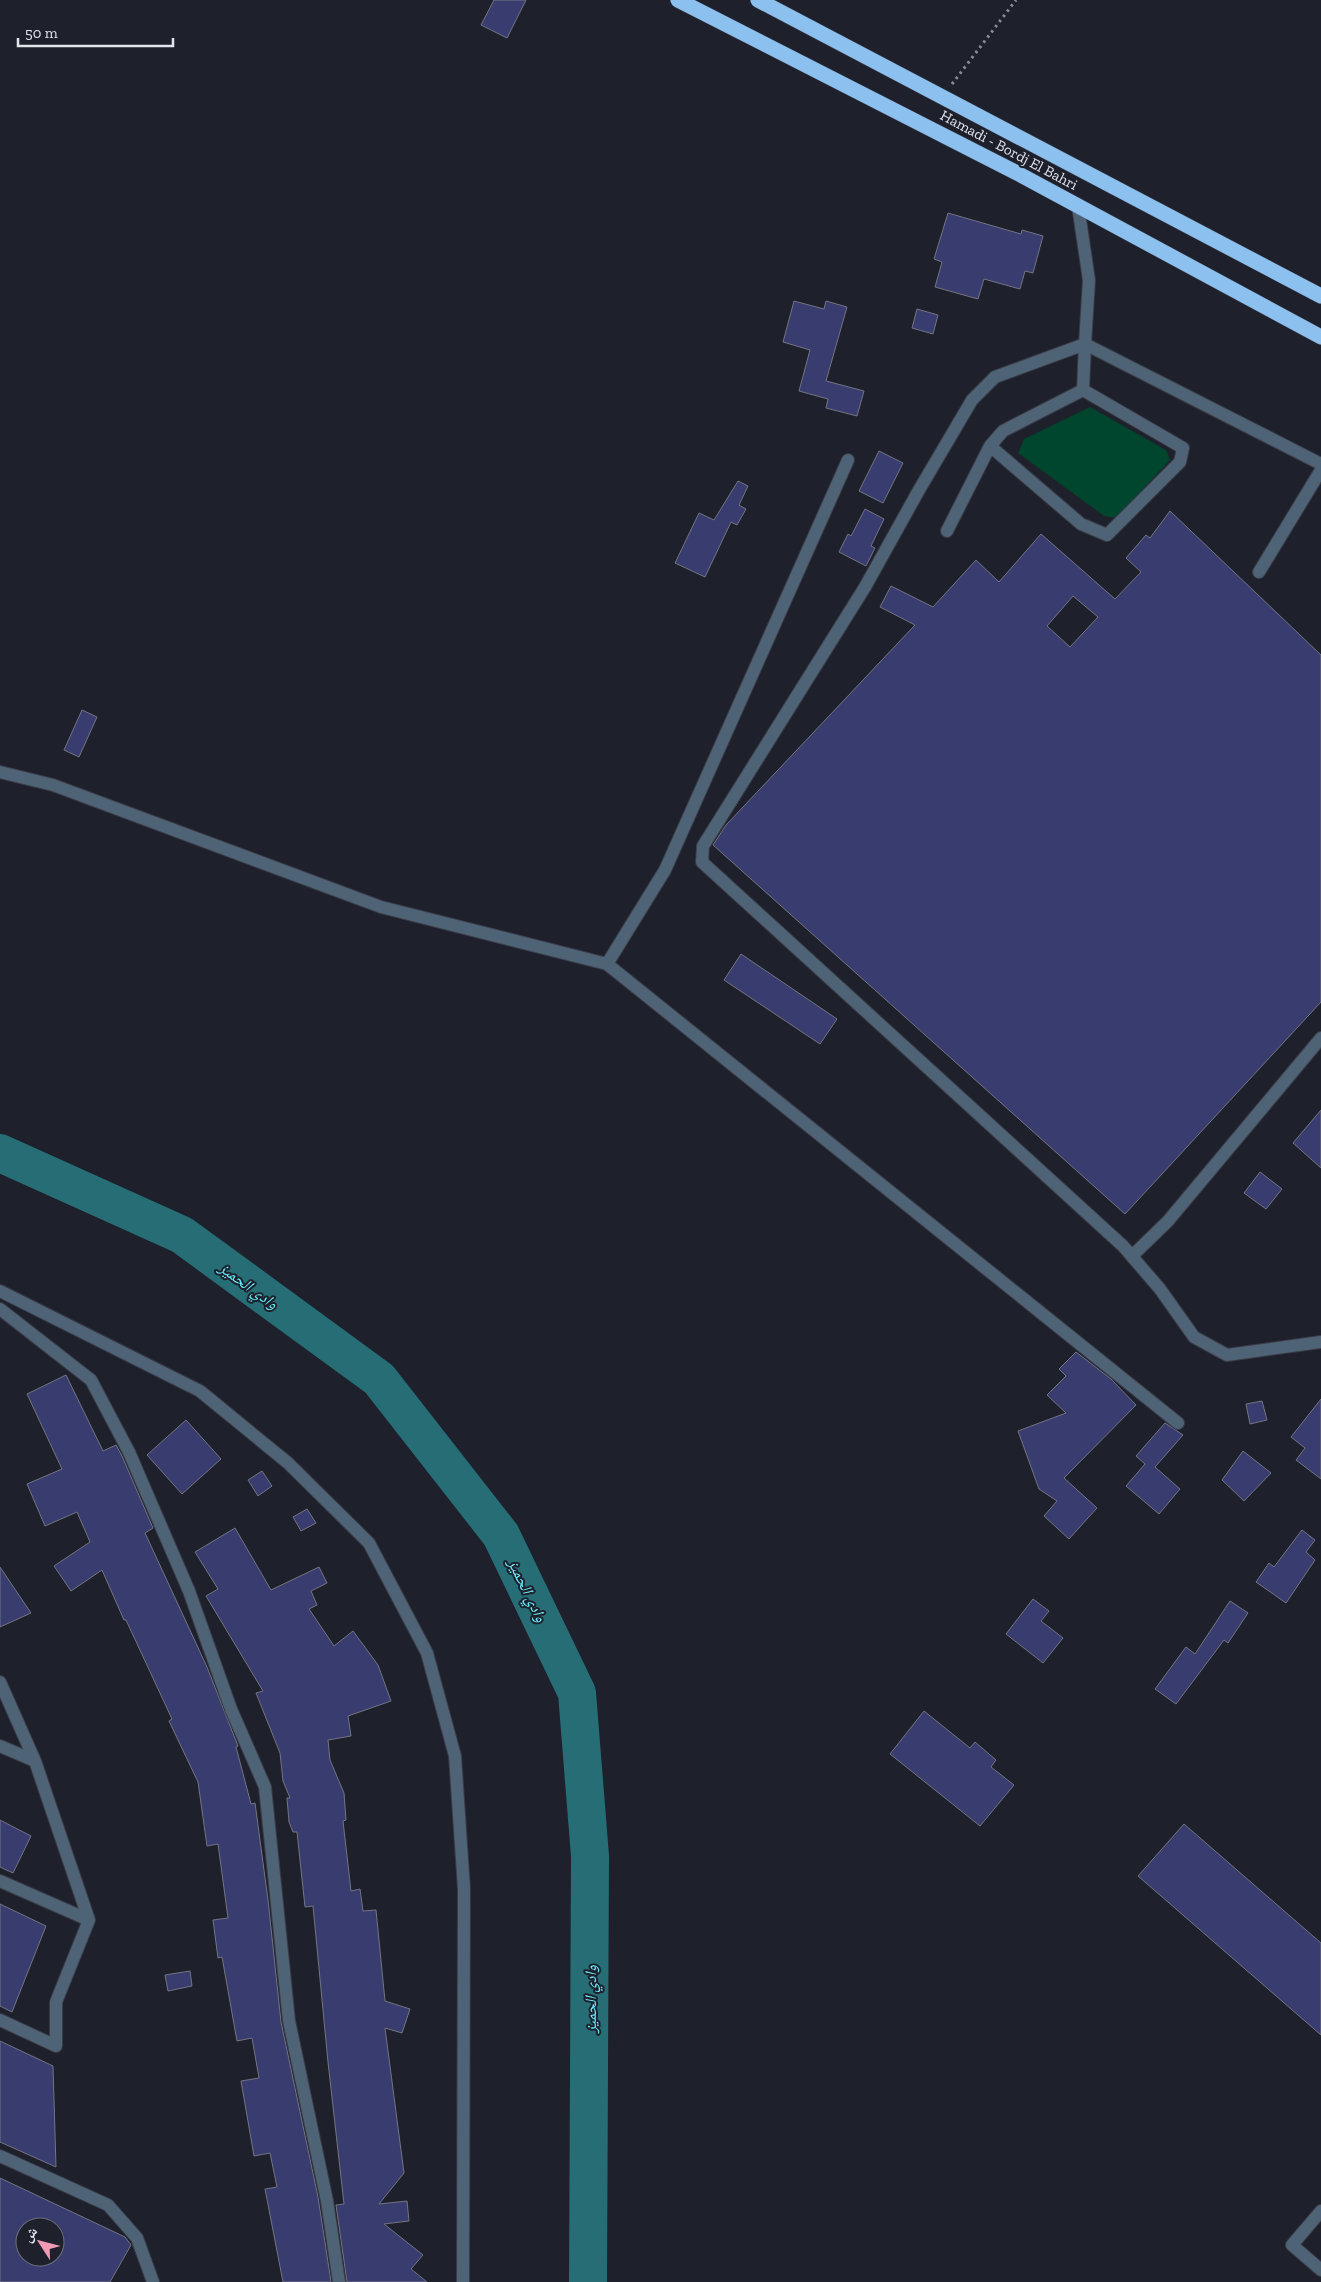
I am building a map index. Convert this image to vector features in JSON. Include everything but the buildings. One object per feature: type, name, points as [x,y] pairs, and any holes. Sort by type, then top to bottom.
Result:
[{"type":"highway","name":"Hamadi - Bordj El Bahri","points":[[678,0],[1078,206],[1321,337]]},
{"type":"highway","name":"Hamadi - Bordj El Bahri","points":[[758,0],[1321,296]]},
{"type":"street","points":[[1078,206],[1090,280],[1084,344],[1083,390]]},
{"type":"street","points":[[1321,464],[1084,344],[996,377],[972,400],[919,490],[866,587],[703,846],[702,862],[1123,1246],[1160,1290],[1194,1337],[1227,1355],[1321,1342]]},
{"type":"street","points":[[947,531],[990,446],[1003,431],[1083,390]]},
{"type":"street","points":[[990,446],[1081,524],[1107,535],[1180,462],[1183,448],[1083,390]]},
{"type":"street","points":[[607,964],[665,870],[848,460]]},
{"type":"street","points":[[1259,572],[1321,470]]},
{"type":"street","points":[[0,772],[53,785],[381,907],[607,964],[1178,1423]]},
{"type":"street","points":[[1132,1256],[1168,1221],[1321,1038]]},
{"type":"street","points":[[0,1291],[200,1391],[288,1464],[369,1543],[427,1653],[455,1756],[464,1889],[463,2282]]},
{"type":"street","points":[[0,1309],[91,1380],[129,1452],[189,1591],[231,1709],[266,1787],[289,2021],[327,2201],[339,2282]]},
{"type":"street","points":[[0,1682],[35,1761],[89,1920],[56,2002],[56,2046],[0,2020]]},
{"type":"street","points":[[0,1746],[35,1761]]},
{"type":"street","points":[[0,1881],[89,1920]]},
{"type":"street","points":[[0,2156],[108,2205],[137,2238],[154,2282]]},
{"type":"street","points":[[1321,2212],[1292,2245],[1321,2270]]},
{"type":"path","points":[[943,96],[1016,0]]},
{"type":"green space","points":[[1090,407],[1166,450],[1170,460],[1116,518],[1104,516],[1018,453],[1024,439]]},
{"type":"waterway","name":"وادي الحميز","points":[[0,1153],[182,1235],[379,1379],[501,1535],[577,1693],[590,1856],[588,2282]]}]
